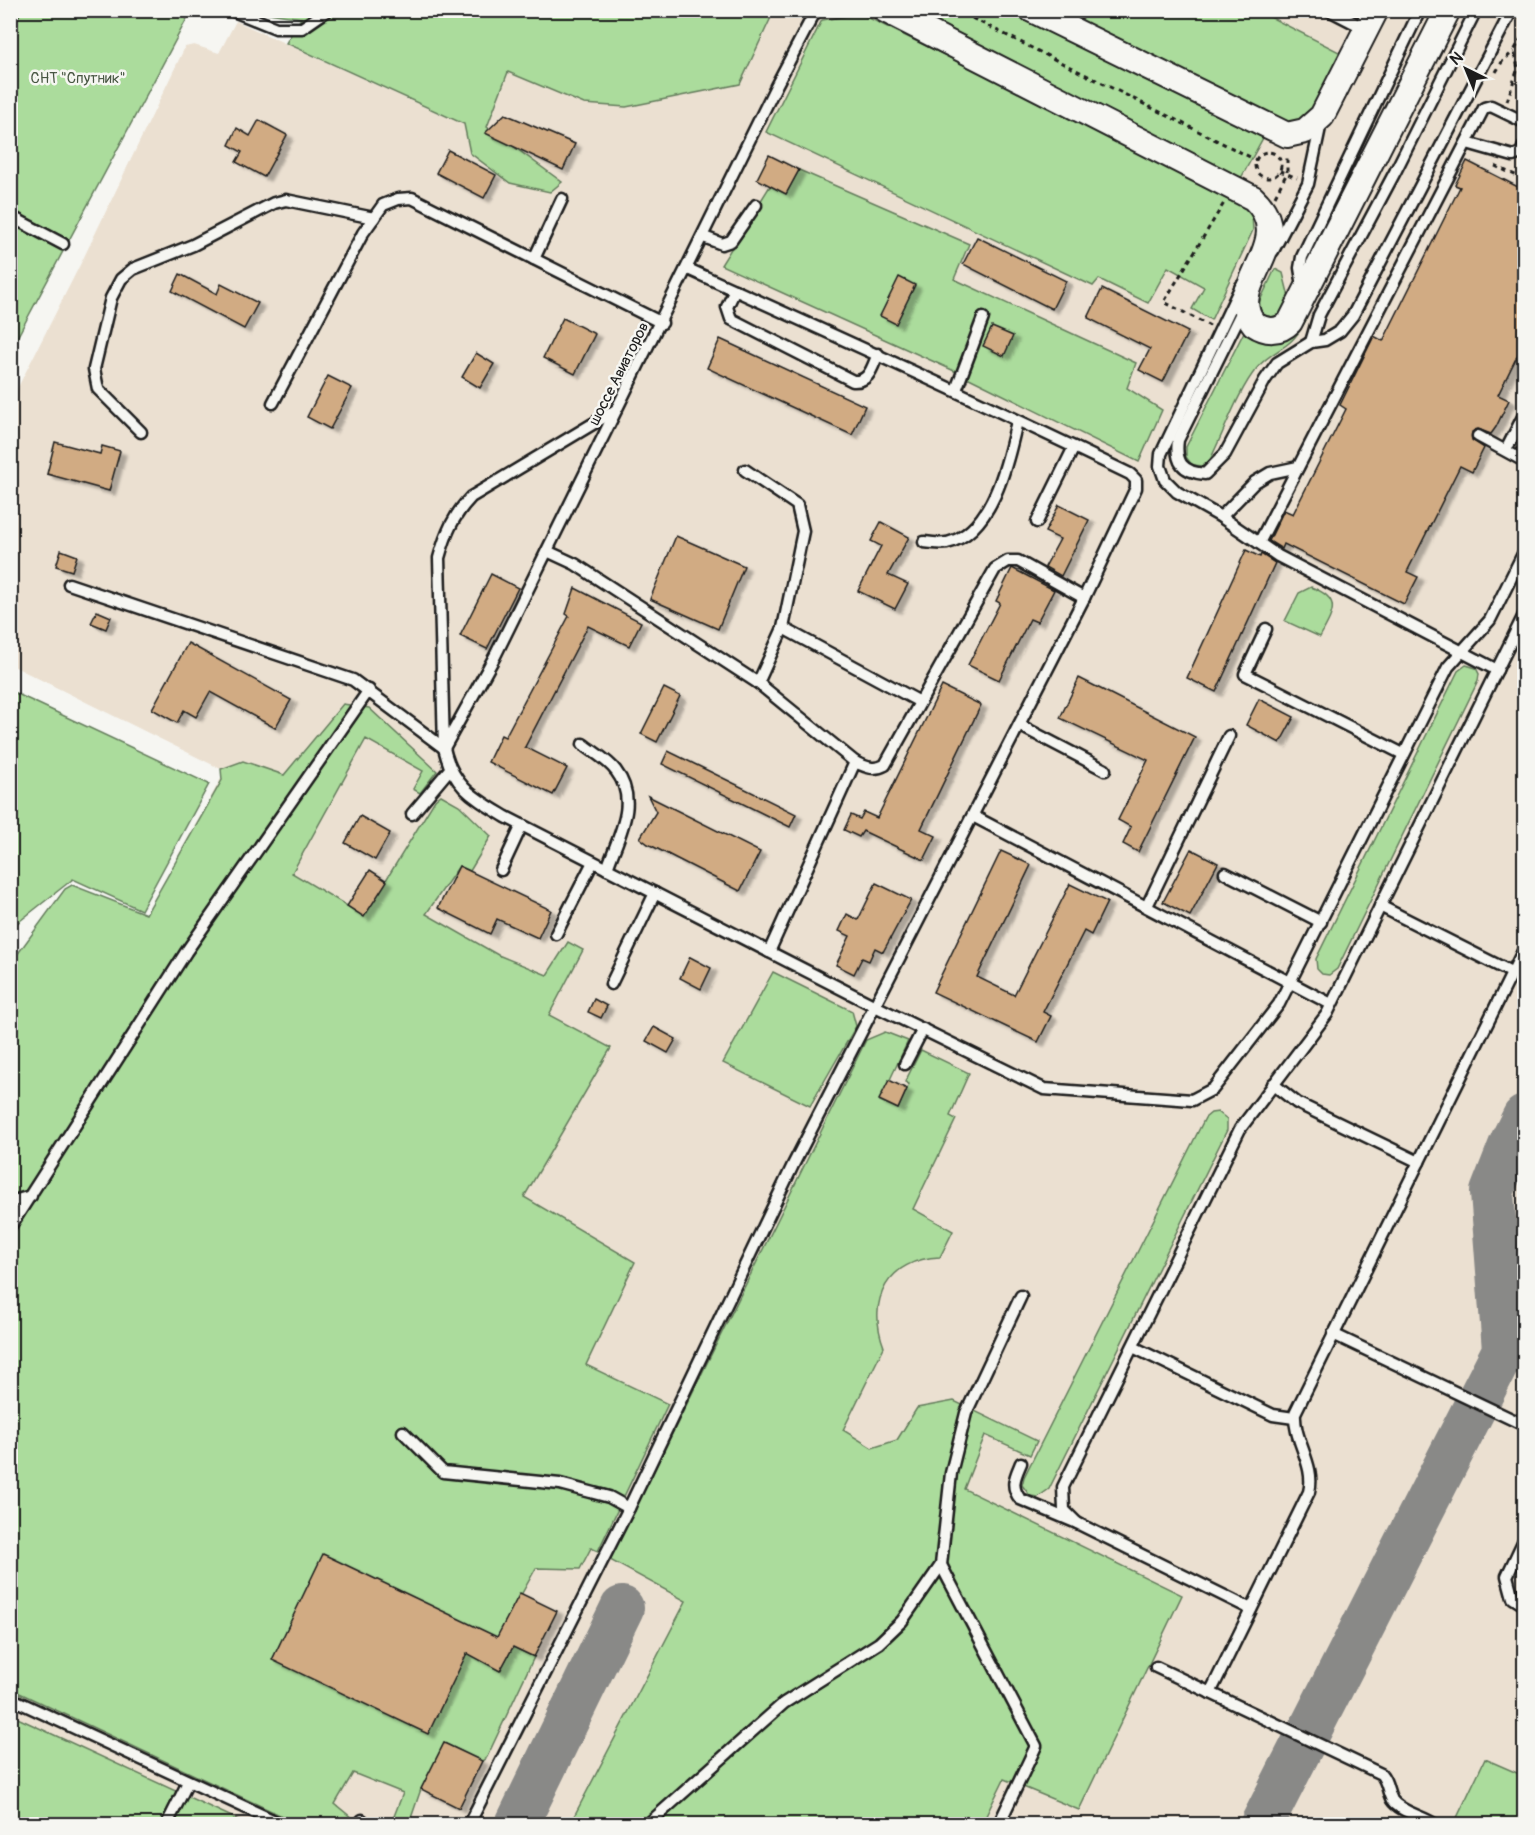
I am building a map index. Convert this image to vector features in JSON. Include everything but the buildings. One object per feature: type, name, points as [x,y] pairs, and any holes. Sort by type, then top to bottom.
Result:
[{"type":"street","points":[[885,10],[1234,187],[1260,205],[1266,212],[1269,238],[1248,291],[1247,314],[1254,324],[1265,329],[1277,330],[1290,322],[1448,10]]},
{"type":"street","points":[[1032,10],[1071,19],[1287,135],[1305,131],[1322,116],[1371,20]]},
{"type":"lane","points":[[10,18],[14,10]]},
{"type":"lane","points":[[231,10],[276,28],[302,28],[328,10]]},
{"type":"lane","name":"шоссе Авиаторов","points":[[444,748],[495,656],[616,410],[662,323],[776,86],[816,10]]},
{"type":"lane","points":[[804,36],[822,10]]},
{"type":"lane","points":[[1329,10],[1371,20]]},
{"type":"lane","points":[[1302,299],[1302,256],[1420,10]]},
{"type":"lane","points":[[1311,342],[1319,315],[1395,172],[1476,10]]},
{"type":"lane","points":[[1322,116],[1308,184],[1178,440],[1176,454],[1180,465],[1190,473],[1205,474],[1216,466],[1225,454],[1265,380],[1278,363],[1311,342],[1325,340],[1340,331],[1353,315],[1512,10]]},
{"type":"lane","points":[[1259,543],[1487,106],[1524,122]]},
{"type":"lane","points":[[1467,143],[1513,156],[1518,156],[1524,146]]},
{"type":"lane","points":[[273,403],[363,233],[383,205],[398,198],[412,198],[662,323]]},
{"type":"lane","points":[[534,259],[562,199]]},
{"type":"lane","points":[[141,432],[98,389],[94,369],[111,298],[121,279],[133,269],[193,245],[274,202],[286,200],[374,218]]},
{"type":"lane","points":[[704,237],[722,244],[731,241],[756,205]]},
{"type":"lane","points":[[10,216],[63,244]]},
{"type":"lane","points":[[1269,227],[1161,454],[1160,466],[1165,480],[1177,492],[1221,517],[1278,556],[1497,670]]},
{"type":"lane","points":[[469,1824],[629,1508],[793,1165],[1084,598],[1136,488],[1136,480],[1130,474],[956,390],[688,269]]},
{"type":"lane","points":[[735,290],[727,307],[731,319],[854,381],[867,378],[878,354]]},
{"type":"lane","points":[[956,390],[983,318]]},
{"type":"lane","points":[[616,410],[480,491],[456,512],[451,522],[440,558],[444,748],[449,770],[459,785],[480,802],[522,825],[875,1006],[1049,1091],[1192,1100],[1213,1089],[1279,1004],[1292,982],[1448,667],[1495,613],[1524,552]]},
{"type":"lane","points":[[1506,450],[1524,414]]},
{"type":"lane","points":[[924,542],[946,543],[970,532],[988,510],[1017,421]]},
{"type":"lane","points":[[1478,436],[1524,461]]},
{"type":"lane","points":[[1037,522],[1074,447]]},
{"type":"lane","points":[[1221,517],[1256,482],[1270,473],[1298,467]]},
{"type":"lane","points":[[745,470],[797,505],[803,531],[783,628],[758,683]]},
{"type":"lane","points":[[547,551],[575,564],[758,683],[855,762],[869,769],[878,769],[885,765],[995,569],[1001,564],[1018,561],[1084,598]]},
{"type":"lane","points":[[69,584],[353,680],[444,748]]},
{"type":"lane","points":[[1077,1523],[1064,1510],[1063,1487],[1240,1129],[1320,1024],[1332,1004],[1524,615]]},
{"type":"lane","points":[[783,628],[920,702]]},
{"type":"lane","points":[[1266,629],[1245,675],[1403,754]]},
{"type":"lane","points":[[10,1227],[186,952],[369,690]]},
{"type":"lane","points":[[1019,725],[1105,770]]},
{"type":"lane","points":[[1147,906],[1229,736]]},
{"type":"lane","points":[[583,744],[615,769],[624,785],[629,803],[607,869]]},
{"type":"lane","points":[[769,952],[855,762]]},
{"type":"lane","points":[[412,814],[449,770]]},
{"type":"lane","points":[[973,816],[1332,1004]]},
{"type":"lane","points":[[501,870],[522,825]]},
{"type":"lane","points":[[556,934],[593,862]]},
{"type":"lane","points":[[1224,873],[1321,922]]},
{"type":"lane","points":[[611,984],[655,893]]},
{"type":"lane","points":[[1380,906],[1513,973]]},
{"type":"lane","points":[[1210,1693],[1311,1483],[1294,1418],[1298,1404],[1524,950]]},
{"type":"lane","points":[[905,1064],[923,1029]]},
{"type":"lane","points":[[1273,1084],[1297,1103],[1419,1162]]},
{"type":"lane","points":[[10,1202],[31,1196]]},
{"type":"lane","points":[[648,1824],[784,1702],[879,1643],[902,1621],[941,1565],[951,1473],[966,1413],[1022,1296]]},
{"type":"lane","points":[[1333,1334],[1524,1425]]},
{"type":"lane","points":[[1133,1347],[1273,1415],[1294,1418]]},
{"type":"lane","points":[[403,1432],[443,1472],[560,1484],[609,1497],[629,1508]]},
{"type":"lane","points":[[1021,1463],[1013,1483],[1020,1500],[1077,1523],[1251,1609]]},
{"type":"lane","points":[[1524,1540],[1507,1580],[1513,1598],[1524,1605]]},
{"type":"lane","points":[[941,1565],[1036,1746],[999,1824]]},
{"type":"lane","points":[[1156,1667],[1380,1774],[1386,1780],[1392,1800],[1398,1806],[1434,1824]]},
{"type":"lane","points":[[10,1698],[281,1824]]},
{"type":"lane","points":[[167,1824],[188,1782]]},
{"type":"path","points":[[956,10],[1256,159]]},
{"type":"path","points":[[1518,68],[1524,72]]},
{"type":"path","points":[[1263,153],[1272,153],[1281,162],[1280,171],[1274,177],[1262,177],[1256,171],[1256,159],[1263,153]]},
{"type":"path","points":[[1280,171],[1287,173]]},
{"type":"path","points":[[1214,328],[1164,302],[1234,187]]},
{"type":"shaded area","points":[[498,11],[1524,11],[1524,1824],[11,1824],[11,963],[65,889],[72,885],[146,914],[223,775],[221,769],[11,665],[11,401],[84,257],[185,47],[194,45],[219,53],[236,21],[445,116]]},
{"type":"green space","points":[[1097,10],[1273,11],[1270,17],[1345,55],[1314,109],[1302,121],[1286,123],[1081,23],[1084,11],[1094,16]]},
{"type":"green space","name":"СНТ \"Спутник\"","points":[[11,11],[191,11],[11,349]]},
{"type":"green space","points":[[256,11],[774,11],[740,84],[626,107],[584,104],[508,72],[487,127],[562,182],[550,192],[510,183],[470,153],[464,124],[286,43],[301,18]]},
{"type":"green space","points":[[912,11],[1005,11],[1264,136],[1241,178]]},
{"type":"green space","points":[[861,14],[1241,201],[1252,215],[1253,230],[1211,320],[1192,309],[1204,287],[1168,267],[1148,303],[1099,279],[1093,286],[766,132],[822,20]]},
{"type":"green space","points":[[799,170],[969,244],[954,279],[1136,363],[1127,388],[1162,410],[1139,462],[961,374],[721,265],[770,186],[786,194]]},
{"type":"green space","points":[[1275,269],[1283,273],[1290,301],[1282,318],[1264,319],[1258,305]]},
{"type":"green space","points":[[1304,318],[1306,320],[1294,338],[1264,361],[1250,377],[1210,460],[1203,466],[1192,465],[1186,457],[1186,447],[1244,332],[1264,340],[1278,340],[1291,334]]},
{"type":"green space","points":[[1311,587],[1328,596],[1332,607],[1329,621],[1320,637],[1285,621],[1299,593]]},
{"type":"green space","points":[[1466,665],[1476,668],[1479,674],[1478,681],[1337,969],[1329,975],[1322,974],[1317,969],[1316,959],[1458,671]]},
{"type":"green space","points":[[11,691],[209,784],[141,910],[73,879],[11,928]]},
{"type":"green space","points":[[343,704],[369,708],[437,771],[420,793],[413,789],[423,771],[366,739],[292,873],[364,916],[435,800],[441,795],[459,805],[491,836],[470,871],[459,866],[426,914],[498,955],[547,975],[568,942],[583,950],[549,1015],[611,1048],[524,1197],[635,1262],[586,1365],[668,1404],[598,1551],[591,1548],[580,1569],[536,1568],[484,1662],[500,1671],[513,1647],[534,1657],[487,1757],[482,1761],[444,1743],[421,1789],[409,1824],[391,1824],[403,1793],[353,1773],[335,1804],[352,1818],[350,1824],[299,1824],[11,1689],[11,963],[65,889],[72,885],[146,914],[222,780],[221,769],[243,761],[284,775]]},
{"type":"green space","points":[[773,972],[852,1011],[856,1026],[810,1106],[723,1063]]},
{"type":"green space","points":[[885,1032],[908,1041],[880,1101],[898,1109],[909,1084],[905,1082],[921,1050],[969,1073],[950,1116],[956,1119],[913,1209],[953,1231],[940,1257],[907,1265],[886,1285],[880,1298],[878,1313],[879,1330],[884,1347],[843,1430],[872,1448],[897,1440],[917,1408],[954,1401],[1037,1441],[1030,1455],[985,1435],[964,1489],[1182,1595],[1079,1810],[1004,1779],[982,1824],[570,1824],[686,1601],[610,1560],[866,1040]]},
{"type":"green space","points":[[1218,1112],[1227,1119],[1227,1130],[1049,1489],[1038,1497],[1030,1496],[1022,1485],[1024,1477],[1205,1118],[1211,1113]]},
{"type":"green space","points":[[11,1715],[247,1824],[11,1824]]},
{"type":"green space","points":[[1485,1759],[1524,1776],[1523,1824],[1454,1824]]},
{"type":"taxiway","points":[[1262,1824],[1504,1350],[1492,1192],[1524,1117]]},
{"type":"taxiway","points":[[517,1824],[622,1608]]}]
